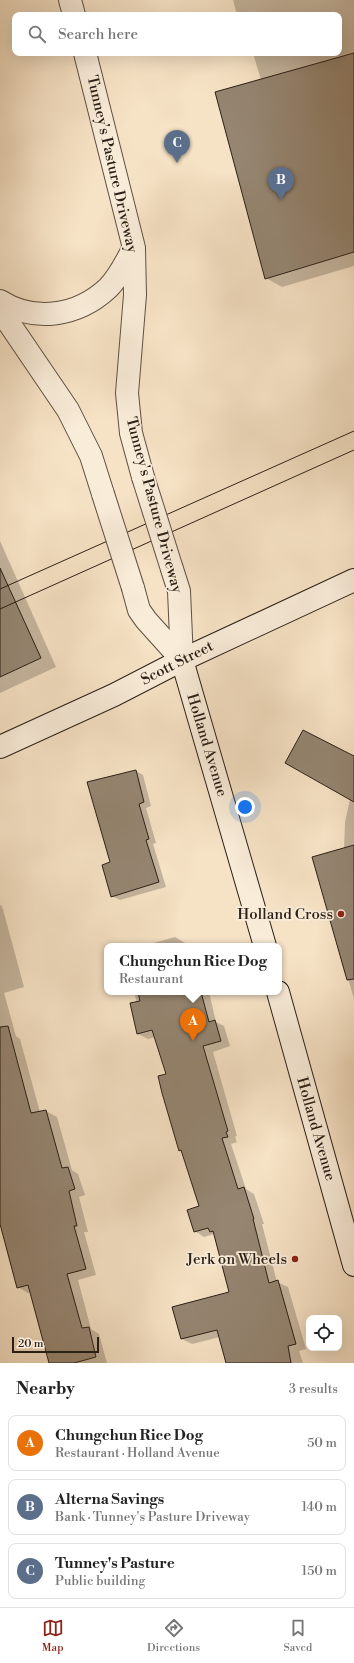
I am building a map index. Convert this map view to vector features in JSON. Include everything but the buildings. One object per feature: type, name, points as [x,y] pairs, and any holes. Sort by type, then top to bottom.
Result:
[{"type":"street","points":[[70,0],[73,12]]},
{"type":"street","name":"Tunney's Pasture Driveway","points":[[86,56],[134,248],[135,295],[127,392],[131,433],[143,477],[179,591],[182,660]]},
{"type":"street","points":[[0,301],[28,314],[56,314],[72,310],[85,304],[108,287],[118,275],[134,248]]},
{"type":"street","points":[[0,310],[68,410],[91,456],[139,610],[146,620],[182,660]]},
{"type":"street","points":[[0,340],[24,345]]},
{"type":"street","name":"Scott Street","points":[[0,747],[114,695],[182,660],[354,580]]},
{"type":"street","name":"Holland Avenue","points":[[182,660],[264,943]]},
{"type":"street","name":"Holland Avenue","points":[[279,995],[354,1265]]},
{"type":"tram line","points":[[0,589],[354,431]]},
{"type":"tram line","points":[[0,609],[354,450]]},
{"type":"place","name":"Tunney's Pasture","points":[[177,163]]},
{"type":"place","name":"Alterna Savings","points":[[281,200]]},
{"type":"place","name":"Holland Cross","points":[[341,914]]},
{"type":"place","name":"Chungchun Rice Dog","points":[[193,1041]]},
{"type":"place","name":"Jerk on Wheels","points":[[295,1259]]}]
